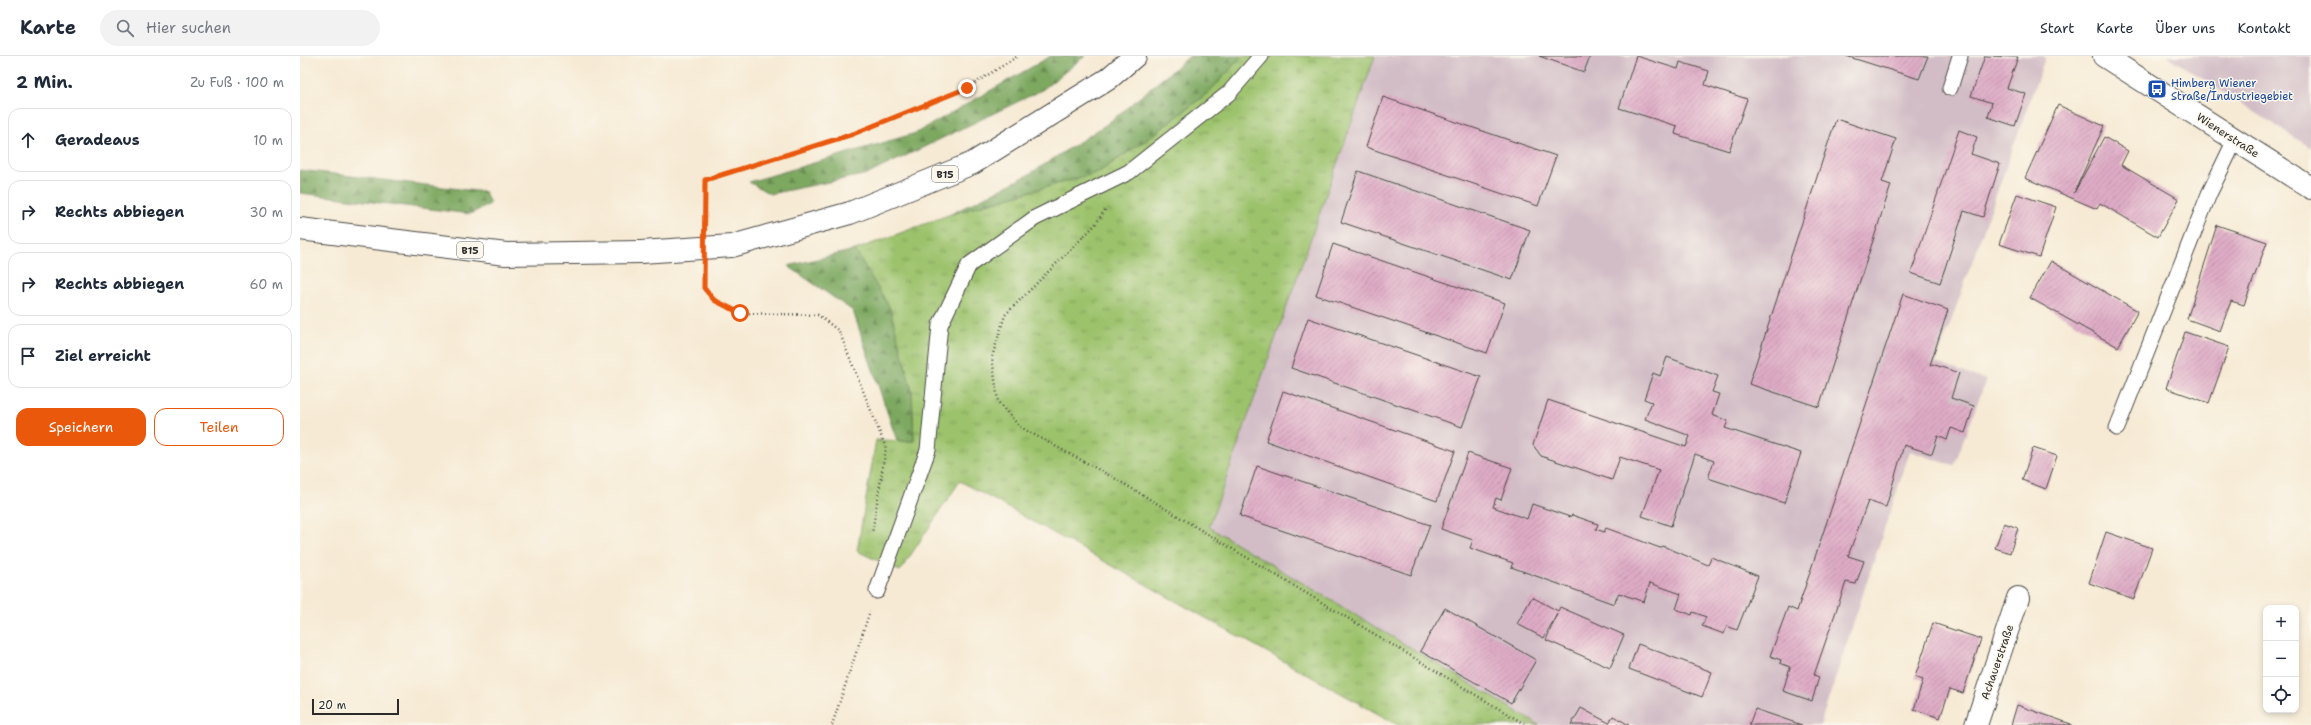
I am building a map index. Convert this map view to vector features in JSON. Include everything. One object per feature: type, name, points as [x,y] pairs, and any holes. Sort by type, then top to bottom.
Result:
[{"type":"main road","name":"B15","points":[[300,229],[506,254],[641,252],[732,246],[850,213],[973,162],[1108,79],[1135,56]]},
{"type":"main road","name":"Wienerstraße","points":[[2104,56],[2311,188]]},
{"type":"main road","name":"Achauerstraße","points":[[1976,725],[2018,598]]},
{"type":"lane","points":[[877,591],[928,450],[940,325],[969,265],[1035,218],[1129,172],[1229,93],[1261,56]]},
{"type":"lane","points":[[1950,88],[1960,56]]},
{"type":"lane","points":[[2117,428],[2209,194],[2235,140]]},
{"type":"path","points":[[704,226],[705,180],[853,134],[967,88],[1018,56]]},
{"type":"path","points":[[1108,205],[1095,225],[1005,314],[992,357],[998,402],[1020,427],[1116,480],[1526,725]]},
{"type":"path","points":[[704,273],[704,288],[714,300],[740,313],[818,315],[839,331],[886,448],[871,540]]},
{"type":"path","points":[[832,725],[877,591]]},
{"type":"shaded area","points":[[1375,56],[2042,56],[2045,58],[1936,363],[1986,380],[1954,466],[1910,451],[1820,725],[1539,725],[1209,528]]},
{"type":"shaded area","points":[[2167,56],[2311,56],[2311,148]]},
{"type":"green space","points":[[1051,56],[1085,56],[1042,90],[868,174],[770,194],[749,182],[916,133]]},
{"type":"green space","points":[[1190,56],[1242,56],[1210,91],[1153,135],[1099,172],[951,214],[1028,175],[1107,124]]},
{"type":"green space","points":[[1242,56],[1375,56],[1209,527],[1539,725],[1398,725],[960,481],[900,571],[857,551],[876,440],[914,441],[912,391],[855,250],[951,214],[1099,172],[1153,135],[1210,91]]},
{"type":"green space","points":[[300,170],[485,192],[490,204],[470,214],[300,193]]},
{"type":"green space","points":[[855,250],[890,308],[912,391],[914,441],[897,441],[853,311],[788,266]]},
{"type":"building","points":[[1539,56],[1590,56],[1584,72]]},
{"type":"building","points":[[1636,56],[1678,69],[1680,62],[1709,71],[1705,85],[1747,99],[1729,151],[1675,134],[1677,126],[1619,108]]},
{"type":"building","points":[[1846,56],[1928,56],[1919,79]]},
{"type":"building","points":[[1985,56],[2018,57],[2007,88],[2026,94],[2015,126],[1988,117],[1992,103],[1971,96]]},
{"type":"building","points":[[1383,97],[1556,156],[1538,206],[1366,147]]},
{"type":"building","points":[[2058,105],[2104,126],[2074,193],[2104,137],[2128,151],[2121,165],[2179,199],[2158,237],[2100,203],[2097,209],[2025,178]]},
{"type":"building","points":[[1836,119],[1896,139],[1882,182],[1891,185],[1819,407],[1749,384]]},
{"type":"building","points":[[1959,130],[1977,137],[1971,154],[2000,164],[1983,217],[1964,211],[1940,283],[1911,273]]},
{"type":"building","points":[[1358,171],[1530,230],[1512,280],[1341,222]]},
{"type":"building","points":[[2017,194],[2056,207],[2039,257],[1999,244]]},
{"type":"building","points":[[2217,225],[2267,242],[2244,305],[2231,301],[2220,331],[2187,319]]},
{"type":"building","points":[[1333,244],[1505,303],[1487,353],[1316,295]]},
{"type":"building","points":[[2051,261],[2138,311],[2118,347],[2030,298]]},
{"type":"building","points":[[1903,294],[1948,310],[1930,365],[1932,364],[1959,373],[1951,398],[1974,406],[1965,433],[1951,428],[1947,440],[1938,436],[1932,454],[1904,445],[1886,507],[1868,501],[1848,556],[1864,561],[1856,584],[1846,582],[1814,675],[1819,677],[1812,701],[1783,691],[1790,667],[1780,663],[1781,660],[1770,656],[1788,607],[1797,611]]},
{"type":"building","points":[[1308,318],[1481,377],[1462,427],[1291,368]]},
{"type":"building","points":[[2185,332],[2229,347],[2209,403],[2166,388]]},
{"type":"building","points":[[1667,357],[1718,376],[1712,392],[1719,394],[1712,415],[1728,421],[1725,428],[1801,453],[1784,503],[1708,478],[1714,461],[1695,454],[1671,526],[1642,516],[1659,470],[1620,457],[1612,480],[1541,456],[1533,445],[1548,400],[1686,447],[1690,436],[1645,419],[1652,402],[1644,399],[1653,373],[1660,376]]},
{"type":"building","points":[[1283,391],[1455,451],[1437,501],[1266,441]]},
{"type":"building","points":[[2033,448],[2057,456],[2046,489],[2022,480]]},
{"type":"building","points":[[1468,453],[1512,468],[1501,500],[1496,498],[1493,507],[1527,519],[1532,504],[1570,517],[1572,515],[1598,524],[1596,529],[1604,532],[1606,528],[1660,548],[1663,546],[1708,565],[1711,557],[1758,576],[1737,630],[1727,626],[1724,634],[1702,626],[1706,617],[1693,612],[1692,615],[1676,609],[1681,594],[1650,583],[1644,602],[1619,593],[1614,604],[1511,567],[1513,563],[1470,548],[1473,540],[1441,529]]},
{"type":"building","points":[[1257,466],[1430,525],[1411,575],[1240,516]]},
{"type":"building","points":[[2004,523],[2018,528],[2010,553],[1995,548]]},
{"type":"building","points":[[2106,532],[2152,548],[2134,599],[2089,583]]},
{"type":"building","points":[[1532,597],[1558,611],[1560,607],[1624,635],[1610,668],[1546,640],[1557,614],[1544,638],[1517,624]]},
{"type":"building","points":[[1445,608],[1536,660],[1511,703],[1420,651]]},
{"type":"building","points":[[1933,623],[1981,639],[1963,693],[1950,689],[1940,718],[1914,709],[1923,680],[1915,677]]},
{"type":"building","points":[[1638,644],[1712,672],[1702,697],[1629,669]]},
{"type":"building","points":[[2017,705],[2071,724],[2071,725],[2011,725]]},
{"type":"building","points":[[1581,708],[1609,723],[1613,716],[1629,725],[1571,725]]},
{"type":"building","points":[[1755,709],[1802,725],[1749,725]]},
{"type":"place","name":"Himberg Wiener Straße/Industriegebiet","points":[[2157,89]]},
{"type":"route","points":[[740,313],[714,300],[704,288],[705,180],[853,134],[967,88]]}]
